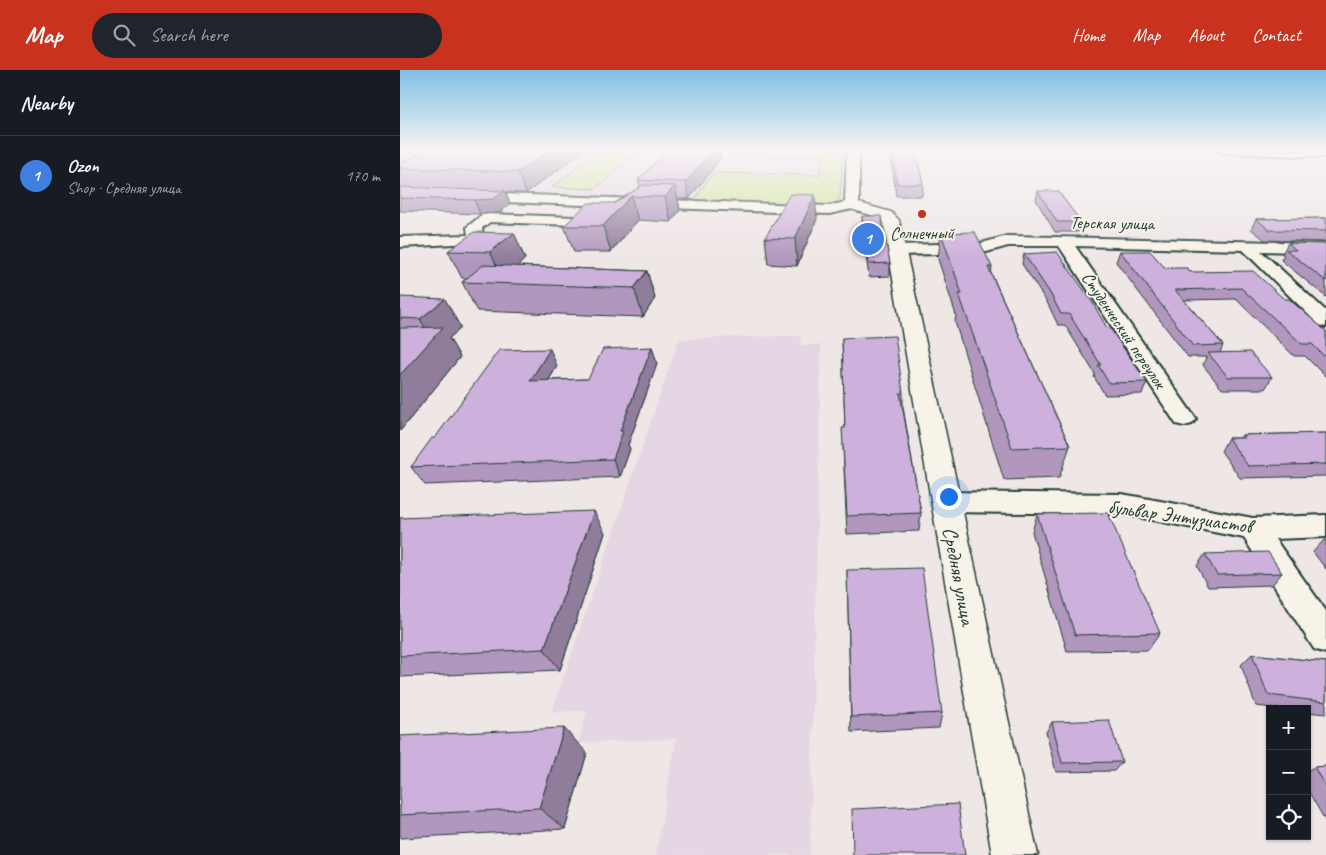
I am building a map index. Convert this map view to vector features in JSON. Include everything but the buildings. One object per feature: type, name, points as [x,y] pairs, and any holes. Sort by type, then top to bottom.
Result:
[{"type":"street","points":[[459,196],[829,210],[852,205],[852,187]]},
{"type":"street","points":[[400,242],[476,238],[474,227],[487,218],[621,220],[645,202]]},
{"type":"street","name":"Средняя улица","points":[[852,205],[886,215],[891,220],[1014,855]]},
{"type":"street","name":"Терская улица","points":[[897,250],[983,248],[1007,241],[1326,248]]},
{"type":"street","name":"Студенческий переулок","points":[[1064,241],[1184,419]]},
{"type":"street","points":[[1246,245],[1326,321]]},
{"type":"street","name":"бульвар Энтузиастов","points":[[945,502],[1122,504],[1253,528],[1326,526]]},
{"type":"street","points":[[1253,528],[1326,638]]},
{"type":"shaded area","points":[[400,187],[841,187],[840,199],[828,207],[400,190]]},
{"type":"shaded area","points":[[800,336],[801,345],[821,345],[810,855],[656,855],[676,739],[578,743],[587,711],[552,712],[679,339]]},
{"type":"green space","points":[[552,187],[598,187],[595,189]]},
{"type":"green space","points":[[703,187],[841,187],[840,199],[828,207],[693,202]]},
{"type":"place","name":"Солнечный","points":[[922,214]]},
{"type":"place","name":"Ozon","points":[[868,239]]}]
